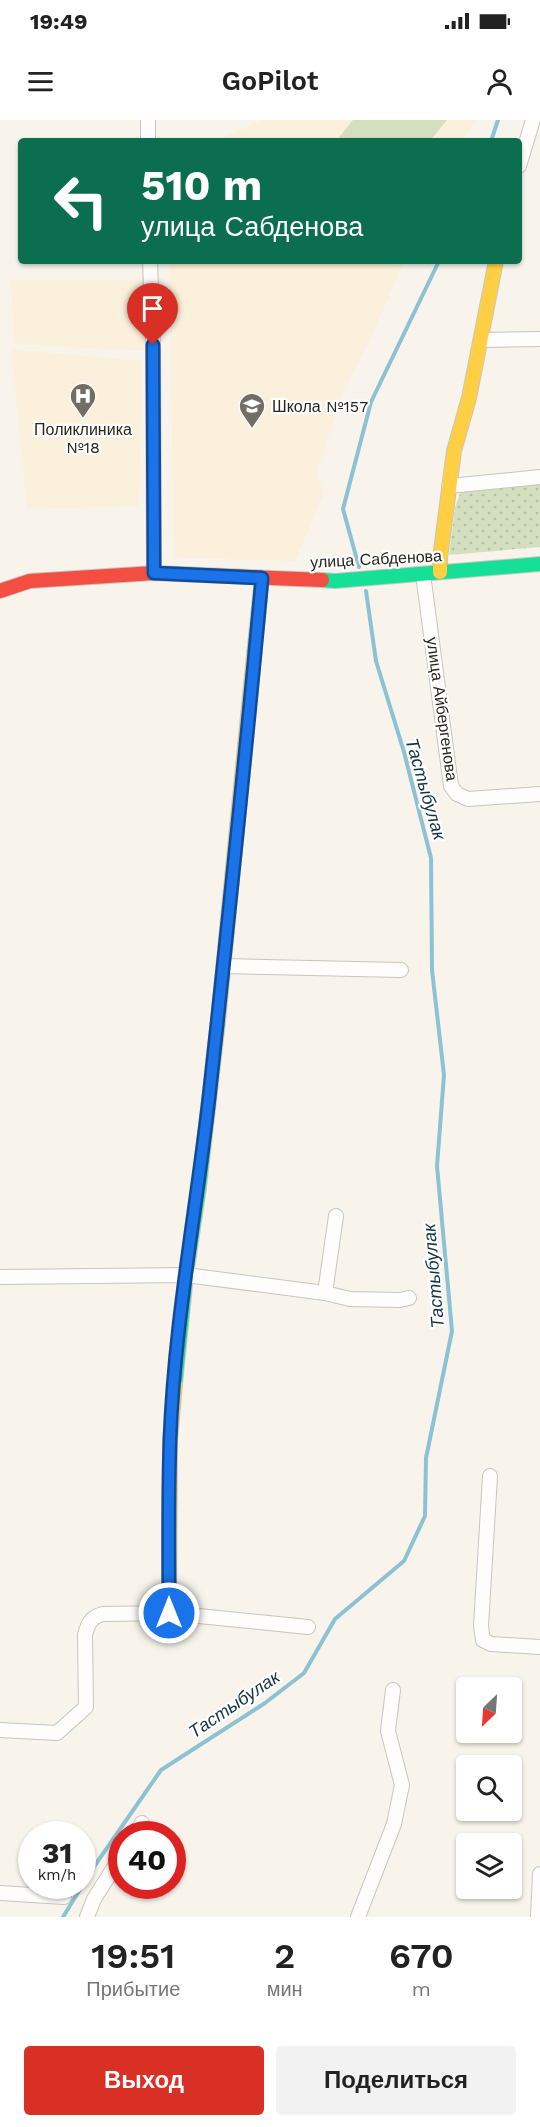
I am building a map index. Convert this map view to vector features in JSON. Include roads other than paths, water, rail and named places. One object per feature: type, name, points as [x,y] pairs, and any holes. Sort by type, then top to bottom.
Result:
[{"type":"street","points":[[148,120],[148,138]]},
{"type":"street","points":[[522,156],[533,120]]},
{"type":"street","points":[[150,264],[153,345],[154,573]]},
{"type":"street","points":[[440,572],[454,452],[469,398],[495,264]]},
{"type":"street","points":[[481,340],[540,339]]},
{"type":"street","points":[[449,486],[540,477]]},
{"type":"street","name":"улица Сабденова","points":[[0,591],[30,581],[154,573],[335,581],[540,564]]},
{"type":"street","name":"улица Айбергенова","points":[[423,574],[451,786],[457,794],[468,799],[540,794]]},
{"type":"street","points":[[169,1613],[170,1440],[186,1275],[199,1187],[224,966],[262,578]]},
{"type":"street","points":[[224,966],[401,970]]},
{"type":"street","points":[[325,1293],[336,1216]]},
{"type":"street","points":[[0,1277],[186,1275],[325,1293],[350,1299],[400,1300],[409,1298]]},
{"type":"street","points":[[490,1476],[481,1626],[483,1640],[491,1644],[540,1647]]},
{"type":"street","points":[[0,1730],[57,1733],[86,1707],[85,1635],[87,1625],[93,1616],[169,1613],[308,1627]]},
{"type":"street","points":[[358,1917],[394,1824],[402,1785],[388,1731],[393,1690]]},
{"type":"street","points":[[538,1917],[540,1874]]},
{"type":"street","points":[[87,1917],[94,1899],[108,1877]]},
{"type":"street","points":[[0,1893],[18,1894]]},
{"type":"waterway","name":"Тастыбулак","points":[[492,138],[498,120]]},
{"type":"waterway","name":"Тастыбулак","points":[[359,567],[343,509],[371,402],[438,264]]},
{"type":"waterway","name":"Тастыбулак","points":[[96,1864],[161,1770],[265,1703],[304,1673],[335,1619],[404,1561],[425,1516],[426,1458],[452,1331],[437,1166],[444,1075],[432,970],[431,858],[404,752],[376,661],[366,591]]},
{"type":"waterway","name":"Тастыбулак","points":[[63,1917],[74,1899]]},
{"type":"place","name":"Поликлиника №18","points":[[83,419]]},
{"type":"place","name":"Школа №157","points":[[252,429]]}]
